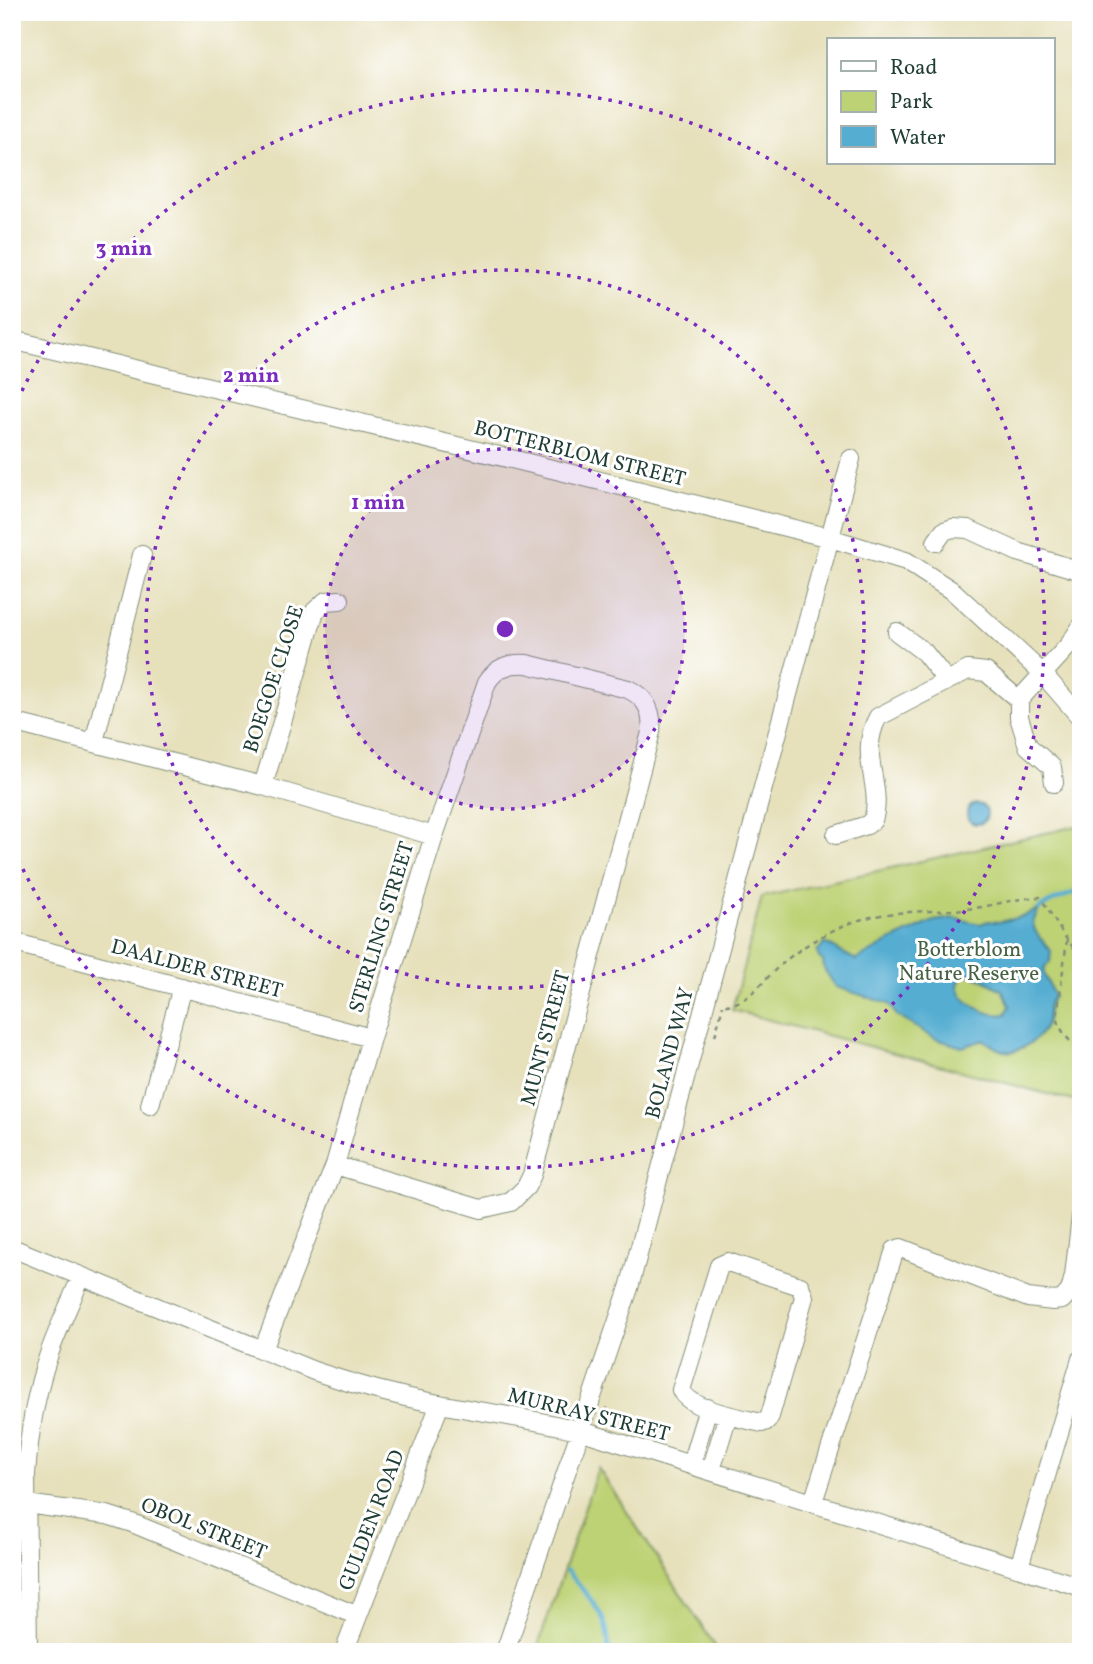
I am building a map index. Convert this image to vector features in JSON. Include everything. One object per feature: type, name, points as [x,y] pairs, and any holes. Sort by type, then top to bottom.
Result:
[{"type":"street","name":"BOTTERBLOM STREET","points":[[12,340],[515,459],[830,538],[906,561],[954,592],[1044,674],[1081,718]]},
{"type":"street","name":"BOLAND WAY","points":[[505,1652],[629,1288],[714,1005],[851,458]]},
{"type":"street","points":[[936,542],[944,531],[953,528],[968,529],[1018,552],[1081,572]]},
{"type":"street","points":[[94,742],[142,555]]},
{"type":"street","name":"BOEGOE CLOSE","points":[[263,786],[315,611],[326,601],[340,600]]},
{"type":"street","points":[[1055,783],[1052,767],[1028,746],[1019,717],[1019,700],[1044,674],[1081,627]]},
{"type":"street","points":[[897,632],[924,652],[947,681]]},
{"type":"street","name":"STERLING STREET","points":[[263,1350],[335,1165],[371,1038],[434,836],[487,682],[499,669],[527,664],[628,690],[638,694],[646,703]]},
{"type":"street","points":[[836,835],[867,825],[873,820],[875,804],[868,749],[872,728],[878,717],[968,670],[986,672],[1019,700]]},
{"type":"street","name":"MUNT STREET","points":[[335,1165],[481,1209],[511,1202],[526,1187],[651,732],[652,722],[646,703]]},
{"type":"street","points":[[12,722],[263,786],[434,836]]},
{"type":"street","name":"DAALDER STREET","points":[[12,942],[371,1038]]},
{"type":"street","points":[[150,1105],[182,987]]},
{"type":"street","points":[[813,1502],[895,1250],[901,1248],[1028,1297],[1062,1300],[1070,1291],[1074,1276],[1081,1216]]},
{"type":"street","name":"MURRAY STREET","points":[[12,1248],[263,1350],[363,1387],[440,1404],[534,1419],[582,1431],[1081,1587]]},
{"type":"street","points":[[727,1262],[800,1286],[804,1297],[767,1421],[762,1423],[708,1408],[687,1399],[681,1390],[719,1266],[727,1262]]},
{"type":"street","points":[[28,1652],[28,1445],[48,1356],[81,1277]]},
{"type":"street","points":[[1019,1567],[1081,1359]]},
{"type":"street","name":"GULDEN ROAD","points":[[344,1652],[440,1404]]},
{"type":"street","points":[[691,1464],[708,1408]]},
{"type":"street","points":[[711,1470],[728,1415]]},
{"type":"street","name":"OBOL STREET","points":[[26,1504],[97,1513],[132,1522],[358,1616]]},
{"type":"path","points":[[712,1045],[714,1005],[737,1004],[759,987],[782,963],[810,942],[850,923],[883,916],[980,907],[1018,898],[1040,897],[1067,940],[1081,955]]},
{"type":"path","points":[[1067,940],[1058,1025],[1075,1046],[1081,1047]]},
{"type":"path","points":[[607,1422],[605,1415],[609,1402]]},
{"type":"green space","name":"Botterblom Nature Reserve","points":[[1081,825],[1081,1103],[732,1010],[762,897]]},
{"type":"green space","points":[[598,1468],[719,1652],[536,1652]]},
{"type":"water","points":[[977,804],[984,807],[987,814],[984,821],[977,824],[970,821],[967,814],[970,807]]},
{"type":"water","points":[[1039,909],[1033,924],[1051,951],[1050,962],[1044,968],[1044,974],[1054,996],[1041,1033],[1017,1050],[1004,1051],[984,1040],[962,1047],[936,1039],[897,1016],[889,1004],[836,987],[817,952],[825,943],[856,960],[934,921],[954,918],[980,924],[1024,916]],"holes":[[[971,973],[1002,990],[1010,1006],[1006,1014],[983,1011],[969,1003],[958,984],[963,976]]]},
{"type":"waterway","points":[[1039,909],[1081,890]]},
{"type":"waterway","points":[[567,1571],[602,1617],[606,1627],[608,1652]]}]
